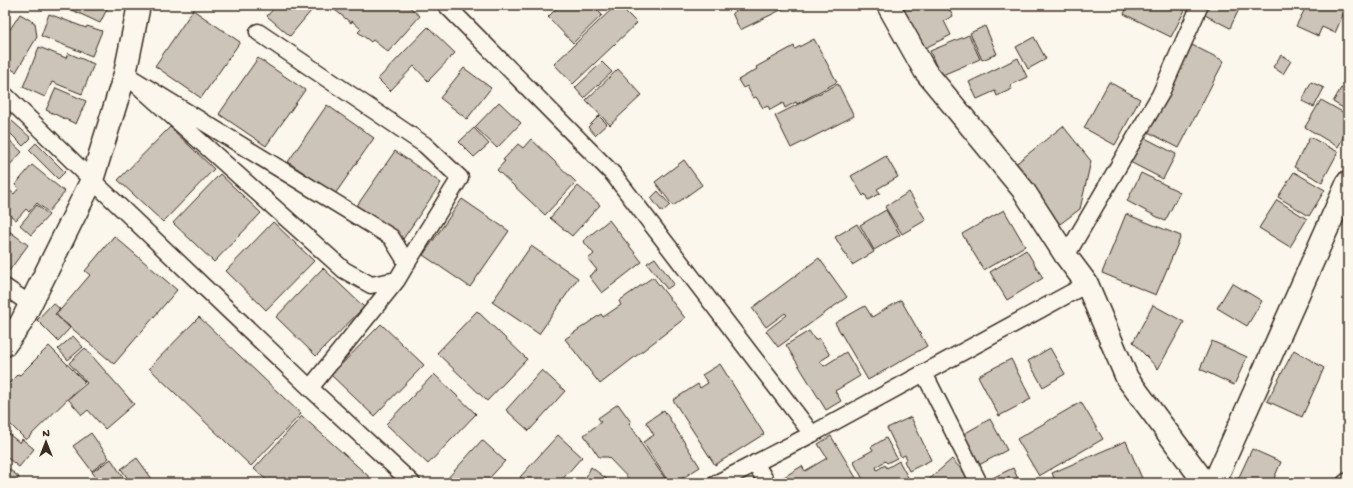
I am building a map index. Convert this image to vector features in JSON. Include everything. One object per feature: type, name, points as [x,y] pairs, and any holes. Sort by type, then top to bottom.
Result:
[{"type":"street","points":[[5,345],[25,314],[92,180],[125,74],[139,5]]},
{"type":"street","points":[[446,5],[613,174],[812,434]]},
{"type":"street","points":[[888,5],[925,71],[1024,191],[1066,256],[1087,284],[1128,378],[1205,483]]},
{"type":"street","points":[[1066,256],[1160,95],[1200,5]]},
{"type":"street","points":[[258,32],[425,145],[460,178],[397,280],[310,388]]},
{"type":"street","points":[[125,74],[391,237],[407,263]]},
{"type":"street","points":[[125,74],[344,270],[371,285],[397,280]]},
{"type":"street","points":[[5,95],[310,388],[412,483]]},
{"type":"street","points":[[1214,483],[1348,182]]},
{"type":"street","points":[[716,483],[812,434],[1087,284]]},
{"type":"street","points":[[5,287],[25,314]]},
{"type":"street","points":[[5,340],[25,314]]},
{"type":"street","points":[[924,373],[977,479]]},
{"type":"street","points":[[755,463],[767,483]]},
{"type":"building","points":[[61,5],[109,5],[100,23]]},
{"type":"building","points":[[277,5],[316,5],[290,36],[267,16]]},
{"type":"building","points":[[339,5],[407,5],[420,16],[388,52],[373,40],[371,42],[358,32],[361,29],[335,10]]},
{"type":"building","points":[[560,5],[592,5],[602,15],[573,43],[548,17]]},
{"type":"building","points":[[616,5],[619,5],[637,23],[573,84],[554,64]]},
{"type":"building","points":[[748,5],[791,5],[740,30],[732,13]]},
{"type":"building","points":[[901,5],[957,5],[949,9],[953,16],[944,21],[951,35],[923,49]]},
{"type":"building","points":[[1128,5],[1176,5],[1185,10],[1171,37],[1124,14]]},
{"type":"building","points":[[1208,5],[1241,5],[1230,28],[1203,14]]},
{"type":"building","points":[[1307,5],[1340,5],[1346,8],[1335,33],[1322,27],[1318,36],[1296,26]]},
{"type":"building","points":[[193,10],[240,42],[201,98],[155,66]]},
{"type":"building","points":[[20,14],[35,23],[37,37],[16,72],[5,65],[5,37]]},
{"type":"building","points":[[49,14],[86,28],[87,26],[102,31],[92,56],[41,36]]},
{"type":"building","points":[[985,26],[997,54],[982,60],[970,33]]},
{"type":"building","points":[[428,27],[455,53],[428,81],[414,66],[390,91],[378,79]]},
{"type":"building","points":[[969,35],[980,59],[940,76],[930,51]]},
{"type":"building","points":[[1034,37],[1046,59],[1028,69],[1016,47]]},
{"type":"building","points":[[814,39],[837,82],[797,104],[796,102],[785,108],[783,103],[770,110],[768,106],[763,108],[756,97],[753,98],[747,86],[743,88],[738,80],[757,69],[756,67],[794,46],[795,49]]},
{"type":"building","points":[[1192,45],[1224,61],[1179,148],[1146,131]]},
{"type":"building","points":[[39,47],[66,58],[68,53],[94,64],[82,94],[52,82],[45,97],[23,87]]},
{"type":"building","points":[[1281,55],[1291,61],[1283,74],[1273,67]]},
{"type":"building","points":[[258,58],[305,90],[266,146],[219,114]]},
{"type":"building","points":[[1018,58],[1027,77],[1010,85],[1012,89],[997,96],[995,91],[977,99],[969,82]]},
{"type":"building","points":[[602,62],[612,72],[584,98],[575,88]]},
{"type":"building","points":[[464,68],[491,88],[467,119],[440,98]]},
{"type":"building","points":[[618,69],[642,95],[610,125],[586,100]]},
{"type":"building","points":[[1109,82],[1140,99],[1115,145],[1084,128]]},
{"type":"building","points":[[1311,82],[1324,88],[1314,107],[1302,101]]},
{"type":"building","points":[[838,84],[854,116],[791,148],[775,116]]},
{"type":"building","points":[[56,88],[86,101],[76,124],[46,110]]},
{"type":"building","points":[[1341,88],[1348,93],[1348,111],[1333,102]]},
{"type":"building","points":[[1321,100],[1348,115],[1348,129],[1338,147],[1305,127]]},
{"type":"building","points":[[499,102],[521,123],[497,148],[475,127]]},
{"type":"building","points":[[327,105],[374,138],[335,194],[288,162]]},
{"type":"building","points":[[599,116],[607,124],[595,135],[588,127]]},
{"type":"building","points":[[12,121],[31,138],[23,146],[5,128]]},
{"type":"building","points":[[1063,126],[1091,161],[1080,209],[1060,224],[1013,166]]},
{"type":"building","points":[[170,127],[214,169],[163,222],[118,180]]},
{"type":"building","points":[[474,128],[489,144],[474,157],[459,142]]},
{"type":"building","points":[[5,136],[22,152],[5,170]]},
{"type":"building","points":[[1143,137],[1176,154],[1163,179],[1130,162]]},
{"type":"building","points":[[1310,137],[1338,152],[1322,182],[1294,167]]},
{"type":"building","points":[[531,139],[576,182],[545,215],[497,170],[505,161],[503,160],[518,144],[523,148]]},
{"type":"building","points":[[36,143],[65,172],[58,179],[29,150]]},
{"type":"building","points":[[395,151],[441,183],[403,239],[356,207]]},
{"type":"building","points":[[886,156],[898,177],[877,189],[880,193],[868,200],[865,194],[863,196],[851,176]]},
{"type":"building","points":[[684,160],[702,185],[673,206],[655,182]]},
{"type":"building","points":[[32,165],[65,192],[48,212],[37,203],[29,212],[26,209],[16,220],[5,211],[5,191],[7,188],[14,194],[19,188],[15,185]]},
{"type":"building","points":[[1294,172],[1325,190],[1309,216],[1278,197]]},
{"type":"building","points":[[1141,173],[1180,192],[1165,221],[1127,201]]},
{"type":"building","points":[[220,174],[261,213],[214,262],[173,223]]},
{"type":"building","points":[[578,186],[600,205],[572,236],[550,218]]},
{"type":"building","points":[[658,191],[670,205],[662,212],[651,198]]},
{"type":"building","points":[[909,192],[926,220],[902,234],[885,207]]},
{"type":"building","points":[[462,199],[509,231],[470,287],[423,255]]},
{"type":"building","points":[[1277,200],[1307,219],[1290,247],[1259,228]]},
{"type":"building","points":[[37,205],[49,215],[31,235],[20,225]]},
{"type":"building","points":[[886,210],[900,235],[874,250],[860,225]]},
{"type":"building","points":[[1004,210],[1025,246],[984,270],[962,234]]},
{"type":"building","points":[[1126,214],[1181,236],[1156,295],[1102,273]]},
{"type":"building","points":[[609,220],[642,262],[602,293],[589,276],[597,270],[588,259],[594,254],[583,241]]},
{"type":"building","points":[[273,222],[314,261],[266,310],[226,271]]},
{"type":"building","points":[[857,224],[874,252],[852,265],[835,237]]},
{"type":"building","points":[[5,228],[28,245],[9,271],[5,268]]},
{"type":"building","points":[[114,236],[177,290],[114,364],[56,315],[90,275],[85,271]]},
{"type":"building","points":[[531,246],[578,278],[539,334],[492,302]]},
{"type":"building","points":[[1026,250],[1043,278],[1007,300],[990,272]]},
{"type":"building","points":[[655,258],[674,284],[667,289],[647,263]]},
{"type":"building","points":[[819,258],[847,297],[778,347],[766,331],[787,315],[785,313],[766,327],[752,308]]},
{"type":"building","points":[[323,268],[364,307],[316,356],[276,317]]},
{"type":"building","points":[[653,277],[685,318],[600,384],[565,339],[601,314],[603,317],[621,305],[619,301]]},
{"type":"building","points":[[1232,283],[1262,301],[1247,326],[1217,308]]},
{"type":"building","points":[[901,300],[927,346],[868,380],[835,323],[865,306],[872,317]]},
{"type":"building","points":[[53,303],[60,309],[55,314],[70,328],[58,341],[37,320]]},
{"type":"building","points":[[1153,305],[1184,322],[1158,369],[1133,342]]},
{"type":"building","points":[[477,311],[527,359],[487,401],[437,353]]},
{"type":"building","points":[[199,317],[301,414],[251,466],[149,368]]},
{"type":"building","points":[[381,324],[424,365],[374,416],[331,375]]},
{"type":"building","points":[[809,331],[815,340],[819,338],[830,355],[820,361],[824,366],[846,352],[860,376],[835,391],[841,401],[826,410],[786,345]]},
{"type":"building","points":[[73,336],[83,347],[68,360],[58,349]]},
{"type":"building","points":[[1212,341],[1247,357],[1234,385],[1200,369]]},
{"type":"building","points":[[49,346],[85,382],[26,440],[5,419],[5,387],[18,374],[20,375]]},
{"type":"building","points":[[85,348],[134,404],[105,429],[88,410],[82,415],[68,399],[87,383],[69,363]]},
{"type":"building","points":[[1050,348],[1065,374],[1043,387],[1028,361]]},
{"type":"building","points":[[1294,350],[1324,368],[1302,417],[1267,401]]},
{"type":"building","points":[[1011,359],[1031,399],[999,416],[978,376]]},
{"type":"building","points":[[720,364],[764,434],[715,465],[673,400],[698,384],[700,388],[708,383],[702,375]]},
{"type":"building","points":[[542,370],[565,391],[529,431],[506,410]]},
{"type":"building","points":[[434,374],[476,414],[428,464],[386,424]]},
{"type":"building","points":[[1081,402],[1103,439],[1039,476],[1017,439]]},
{"type":"building","points":[[618,404],[631,422],[629,423],[641,441],[640,442],[668,483],[633,483],[608,457],[599,457],[584,435],[601,422],[598,418]]},
{"type":"building","points":[[664,410],[700,467],[675,483],[669,483],[643,442],[654,435],[646,422]]},
{"type":"building","points":[[302,416],[376,483],[270,483],[254,469]]},
{"type":"building","points":[[911,417],[931,460],[909,471],[904,461],[907,459],[905,455],[901,457],[887,428]]},
{"type":"building","points":[[990,419],[1007,450],[979,465],[962,435]]},
{"type":"building","points":[[5,431],[20,443],[22,439],[34,449],[19,467],[5,456]]},
{"type":"building","points":[[91,433],[109,458],[92,471],[73,446]]},
{"type":"building","points":[[558,435],[582,457],[559,483],[527,483],[520,477]]},
{"type":"building","points":[[831,436],[858,481],[854,483],[774,483],[802,466],[805,471],[827,458],[818,444]]},
{"type":"building","points":[[886,438],[897,458],[887,463],[885,461],[876,467],[877,470],[885,465],[887,468],[899,461],[911,483],[865,483],[853,461],[873,450],[871,447]]},
{"type":"building","points":[[482,440],[505,461],[485,483],[450,483],[446,480]]},
{"type":"building","points":[[1126,441],[1144,483],[1056,483],[1052,473]]},
{"type":"building","points":[[1252,449],[1281,462],[1272,483],[1247,483],[1238,479]]},
{"type":"building","points":[[137,458],[155,483],[131,483],[121,469]]},
{"type":"building","points":[[111,459],[127,483],[100,483],[92,472]]},
{"type":"building","points":[[952,459],[968,477],[962,483],[925,483]]},
{"type":"building","points":[[5,466],[19,477],[15,483],[5,483]]},
{"type":"building","points":[[591,467],[612,483],[583,483]]},
{"type":"building","points":[[1013,468],[1020,483],[987,483],[986,481]]}]
